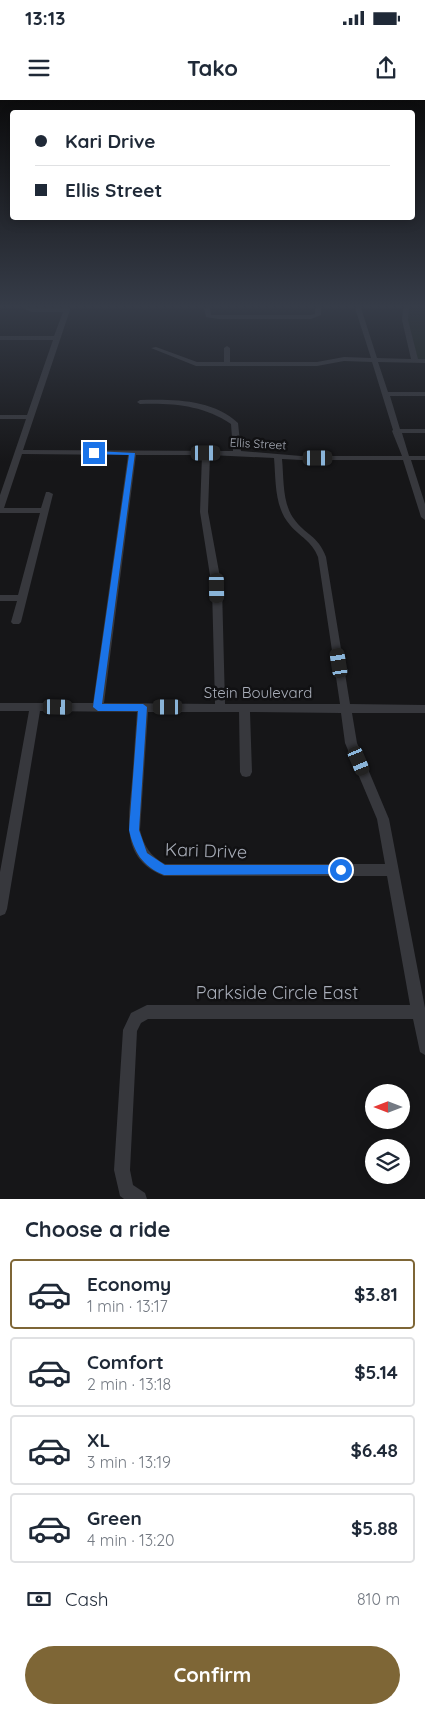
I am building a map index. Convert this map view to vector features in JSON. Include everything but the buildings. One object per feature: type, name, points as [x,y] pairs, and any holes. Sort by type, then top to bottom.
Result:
[{"type":"street","points":[[45,511],[0,509],[50,359]]},
{"type":"street","points":[[184,359],[196,364],[227,365],[317,364],[344,360],[425,361]]},
{"type":"street","points":[[227,359],[227,365]]},
{"type":"street","points":[[376,360],[396,431],[425,517]]},
{"type":"street","points":[[387,394],[425,394]]},
{"type":"street","points":[[140,402],[179,402],[215,411],[226,416],[234,423],[237,453]]},
{"type":"street","points":[[0,416],[30,417]]},
{"type":"street","points":[[396,431],[425,431]]},
{"type":"street","name":"Ellis Street","points":[[19,452],[237,453],[278,456],[425,458]]},
{"type":"street","points":[[98,707],[132,453]]},
{"type":"street","points":[[206,453],[204,512],[217,588],[220,707]]},
{"type":"street","points":[[278,456],[284,506],[289,518],[320,547],[352,743],[383,819],[425,1046]]},
{"type":"street","points":[[16,622],[50,494]]},
{"type":"street","points":[[0,598],[21,598]]},
{"type":"street","name":"Stein Boulevard","points":[[0,706],[425,709]]},
{"type":"street","points":[[0,909],[4,866],[35,707]]},
{"type":"street","name":"Kari Drive","points":[[143,707],[134,830],[140,851],[153,865],[164,870],[393,870]]},
{"type":"street","points":[[244,707],[246,772]]},
{"type":"street","name":"Parkside Circle East","points":[[139,1199],[126,1190],[122,1170],[130,1030],[136,1018],[147,1012],[418,1012]]},
{"type":"shaded area","points":[[415,359],[425,359],[425,361],[415,361]]},
{"type":"route","points":[[94,453],[132,453],[98,707],[143,707],[134,830],[137,846],[143,857],[153,865],[164,870],[341,870]]}]
